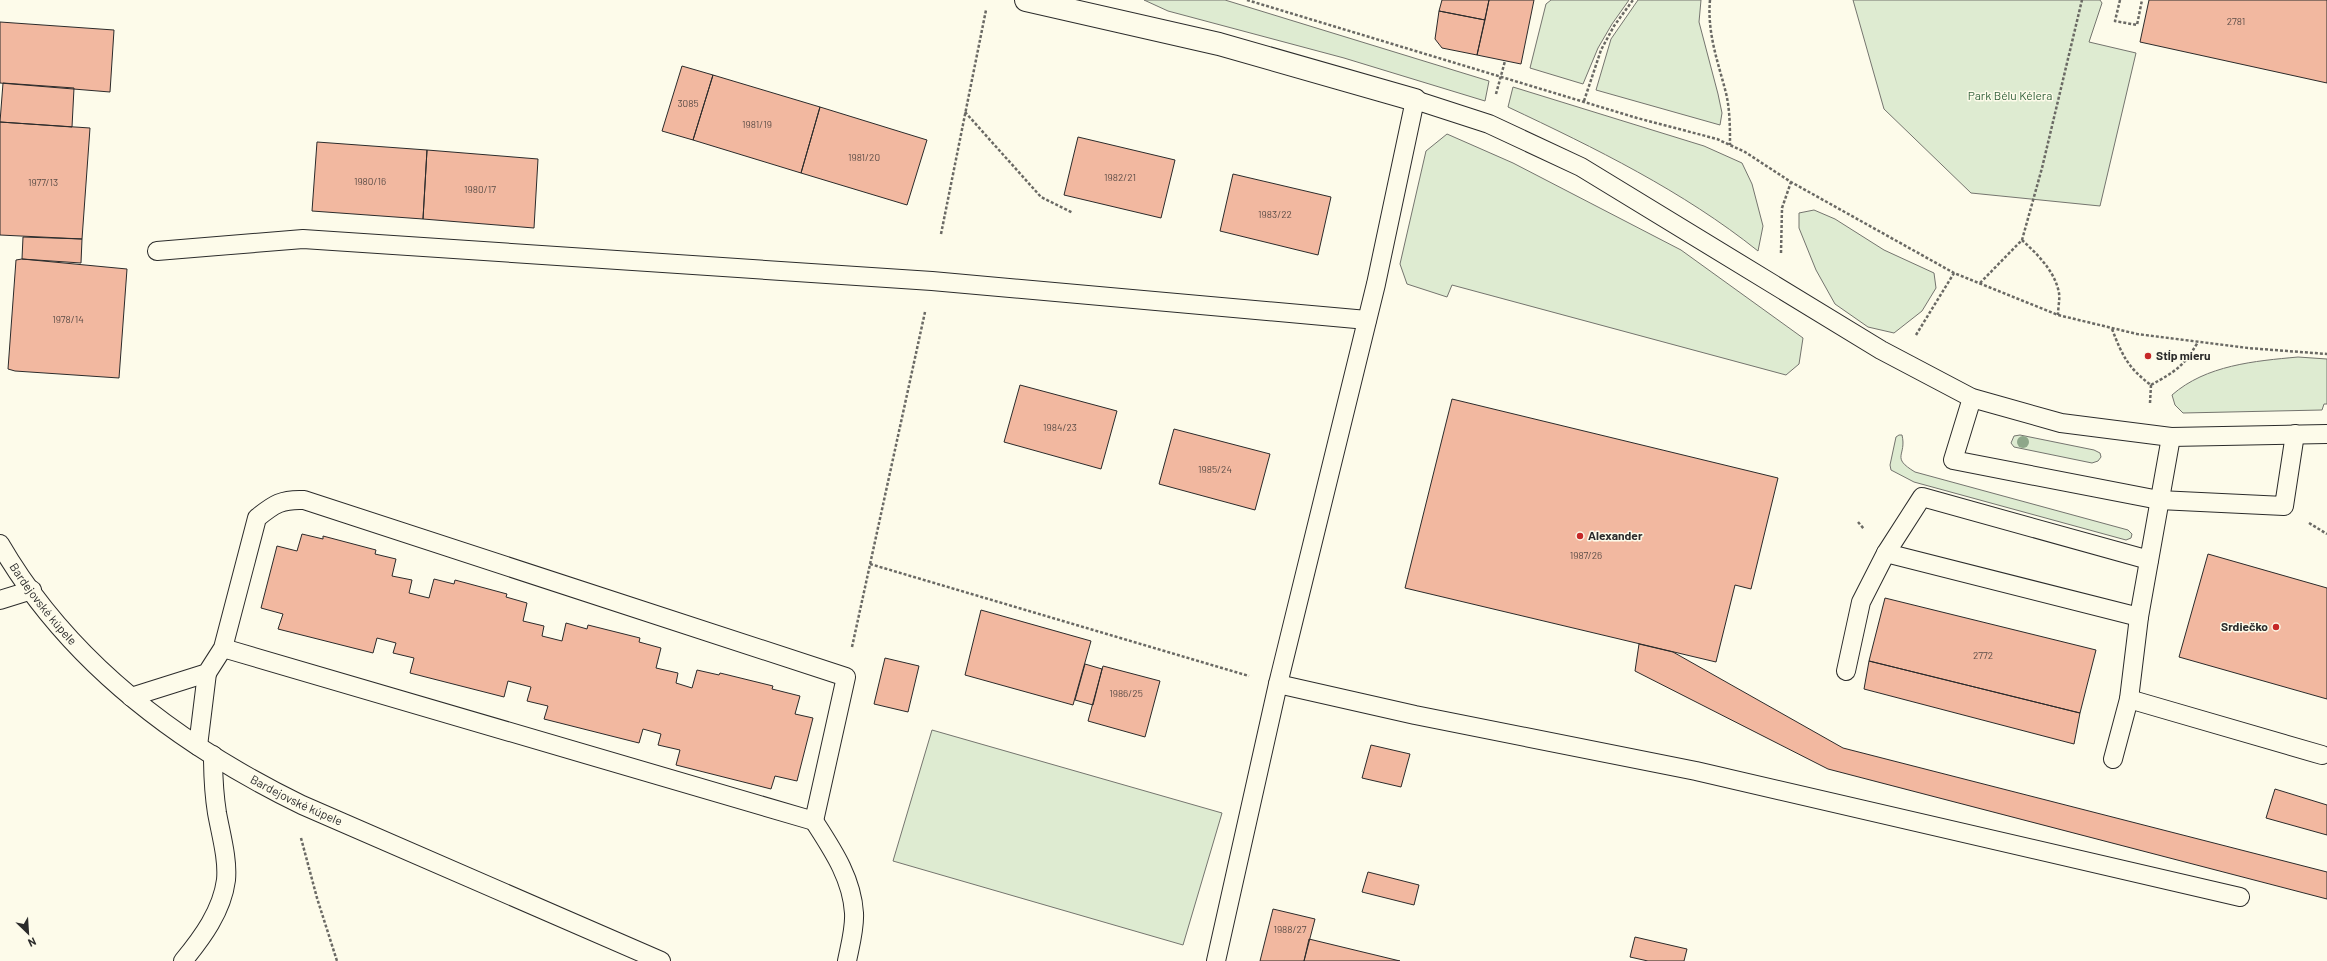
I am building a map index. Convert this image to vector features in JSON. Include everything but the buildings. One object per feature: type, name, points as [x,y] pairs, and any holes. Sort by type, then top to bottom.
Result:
[{"type":"street","points":[[1026,0],[1219,44],[1415,100]]},
{"type":"lane","points":[[1216,961],[1278,684],[1367,320],[1415,100],[1488,124],[1550,150],[1581,167],[1900,361],[1972,398],[2062,423],[2171,437],[2327,434]]},
{"type":"lane","points":[[156,251],[303,239],[932,281],[1367,320]]},
{"type":"lane","points":[[1972,398],[1953,460],[2159,500],[2284,506],[2296,434]]},
{"type":"lane","points":[[2113,759],[2129,699],[2139,617],[2171,437]]},
{"type":"lane","points":[[1846,671],[1861,602],[1886,554],[1922,497],[2149,560]]},
{"type":"lane","points":[[198,746],[207,673],[223,648],[257,518],[271,507],[288,500],[304,500],[846,677],[814,821]]},
{"type":"lane","name":"Bardejovské kúpele","points":[[0,544],[47,612],[108,678],[172,730],[258,783],[302,805],[628,954],[661,961]]},
{"type":"lane","points":[[1886,554],[2139,617]]},
{"type":"lane","points":[[0,600],[32,590]]},
{"type":"lane","points":[[223,648],[814,821],[837,857],[849,883],[854,913],[847,961]]},
{"type":"lane","points":[[131,697],[207,673]]},
{"type":"lane","points":[[1278,684],[1415,715],[1696,772],[2240,897]]},
{"type":"lane","points":[[2129,699],[2322,756]]},
{"type":"lane","points":[[183,961],[203,937],[217,910],[226,881],[225,854],[213,785],[213,755]]},
{"type":"path","points":[[1247,0],[1584,101],[1717,139],[1745,152],[1791,182],[1954,272],[2058,315],[2137,334],[2248,348],[2327,354]]},
{"type":"path","points":[[1584,101],[1601,50],[1614,26],[1633,0]]},
{"type":"path","points":[[1710,0],[1709,18],[1712,47],[1726,94],[1730,145]]},
{"type":"path","points":[[1980,283],[2022,240],[2042,168],[2082,0]]},
{"type":"path","points":[[2120,0],[2115,21],[2137,25],[2142,0]]},
{"type":"path","points":[[941,234],[986,10]]},
{"type":"path","points":[[1501,76],[1505,60]]},
{"type":"path","points":[[965,112],[1041,197],[1073,213]]},
{"type":"path","points":[[1781,288],[1782,208],[1791,182]]},
{"type":"path","points":[[2022,240],[2041,258],[2054,277],[2059,293],[2058,315]]},
{"type":"path","points":[[1900,361],[1954,272]]},
{"type":"path","points":[[846,677],[926,309]]},
{"type":"path","points":[[2112,329],[2127,364],[2135,374],[2151,385],[2176,371],[2185,363],[2198,342]]},
{"type":"path","points":[[870,564],[1278,684]]},
{"type":"path","points":[[301,834],[302,846],[312,883],[337,961]]},
{"type":"green space","points":[[1144,0],[1225,0],[1489,81],[1485,101],[1344,58],[1168,11]]},
{"type":"green space","points":[[1551,0],[1629,0],[1612,24],[1598,48],[1583,84],[1530,68],[1546,4]]},
{"type":"green space","points":[[1638,0],[1701,0],[1699,22],[1722,113],[1720,125],[1596,90],[1611,39]]},
{"type":"green space","name":"Park Bélu Kélera","points":[[1853,0],[2100,0],[2102,3],[2089,42],[2136,53],[2100,206],[1971,193],[1884,109]]},
{"type":"green space","points":[[1513,87],[1704,146],[1742,163],[1752,184],[1763,226],[1758,251],[1700,209],[1638,172],[1573,138],[1508,107]]},
{"type":"green space","points":[[1447,134],[1513,163],[1681,250],[1803,338],[1799,364],[1786,375],[1452,285],[1447,297],[1407,284],[1400,264],[1426,151]]},
{"type":"green space","points":[[1814,210],[1835,219],[1884,250],[1934,273],[1936,288],[1922,311],[1894,333],[1868,327],[1835,304],[1816,270],[1799,228],[1799,213]]},
{"type":"green space","points":[[2298,357],[2327,359],[2327,404],[2324,404],[2322,410],[2183,413],[2175,405],[2172,395],[2185,385],[2215,371],[2232,366],[2265,360]]},
{"type":"green space","points":[[1902,435],[1903,442],[1901,459],[1907,467],[1915,472],[2128,530],[2132,534],[2131,538],[2126,540],[1914,482],[1891,470],[1890,465],[1896,437]]},
{"type":"green space","points":[[2020,435],[2094,450],[2100,453],[2101,457],[2098,461],[2092,463],[2014,447],[2011,443],[2014,436]]},
{"type":"green space","points":[[932,730],[1222,813],[1183,945],[893,861]]},
{"type":"place","name":"Stĺp mieru","points":[[2148,356]]},
{"type":"place","name":"Alexander","points":[[1580,536]]},
{"type":"place","name":"Srdiečko","points":[[2276,627]]}]
